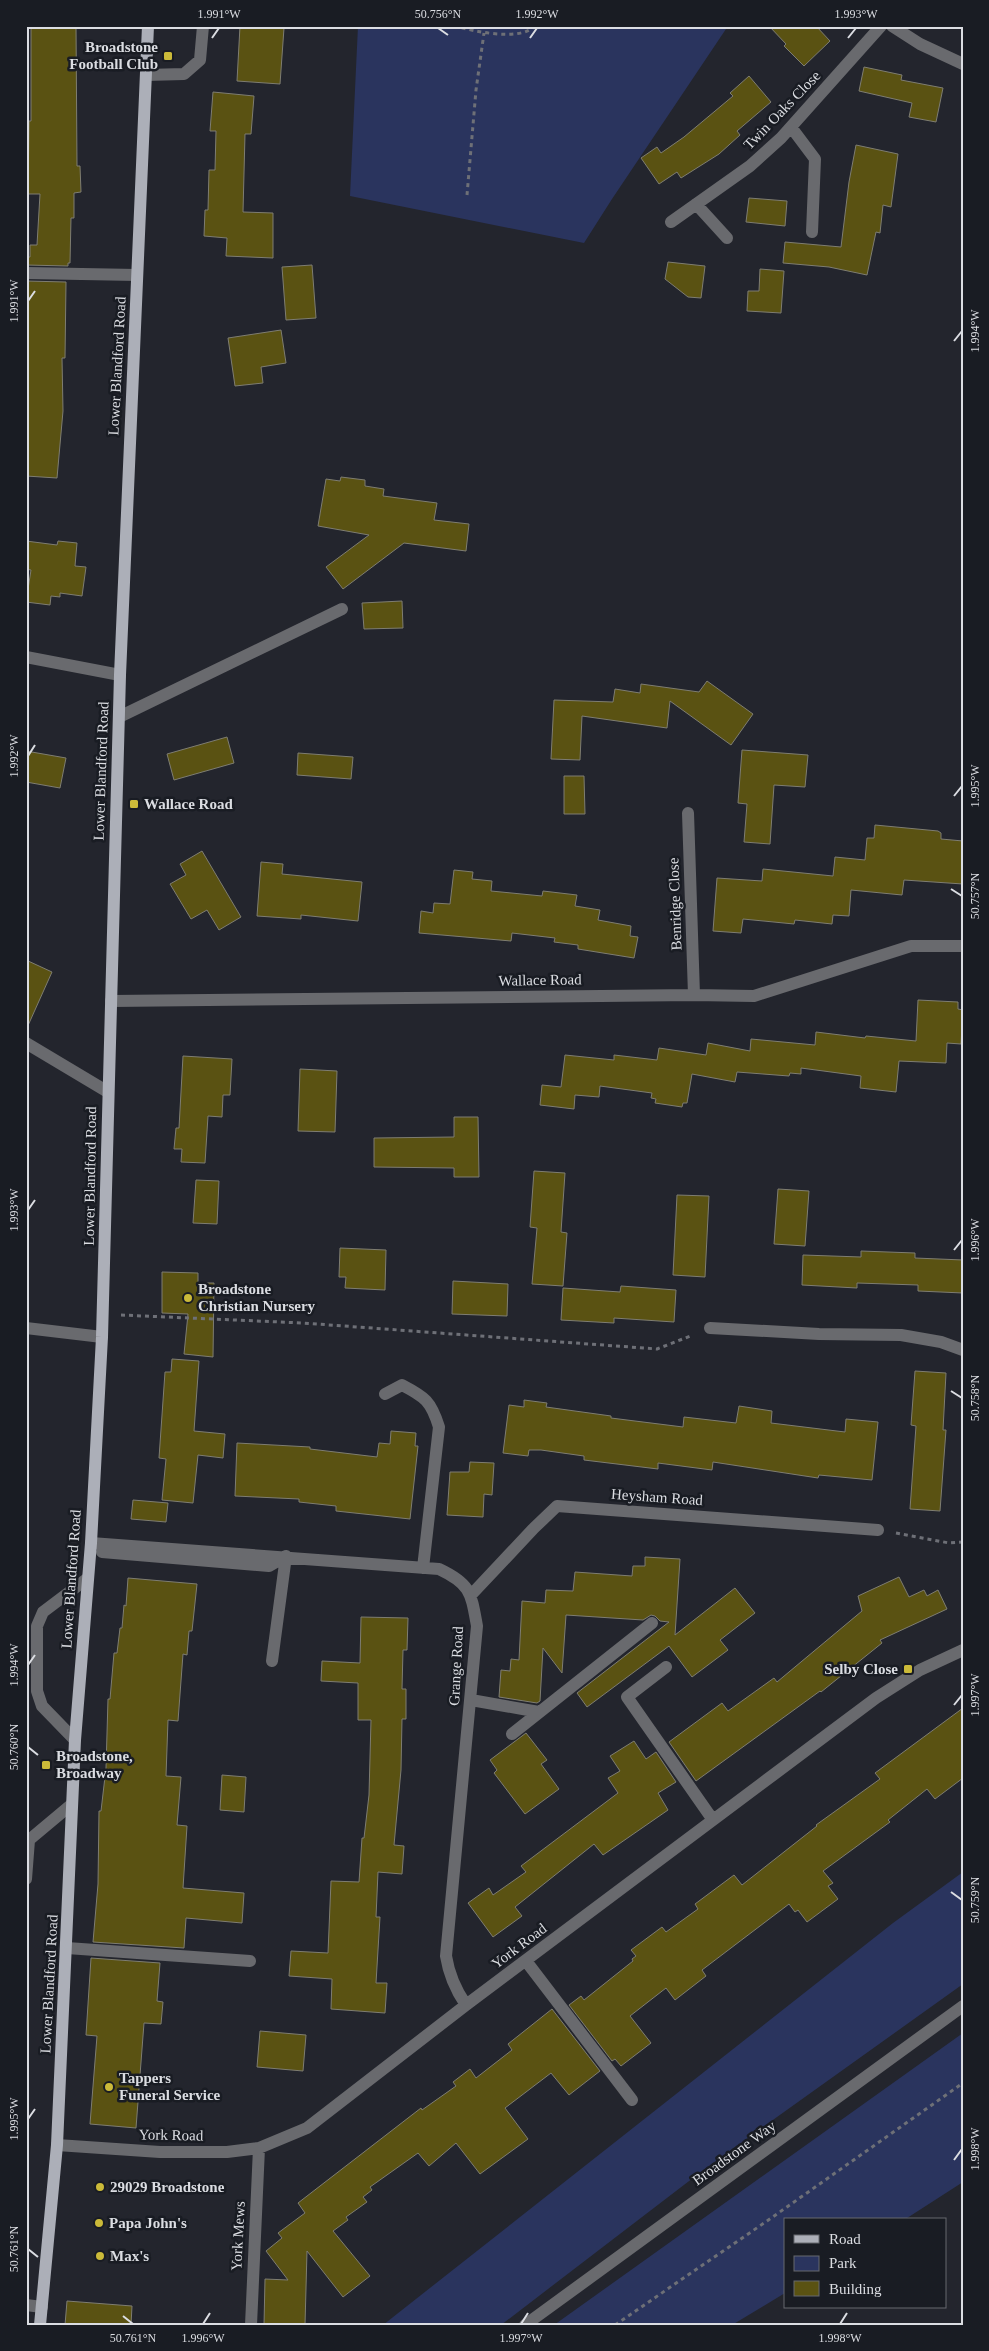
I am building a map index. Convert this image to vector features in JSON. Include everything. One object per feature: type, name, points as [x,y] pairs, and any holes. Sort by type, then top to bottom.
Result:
[{"type":"main road","name":"Lower Blandford Road","points":[[40,2325],[56,2145],[67,1948],[72,1804],[91,1547],[102,1337],[120,676],[148,26]]},
{"type":"street","points":[[146,75],[184,74],[200,60],[203,26]]},
{"type":"street","name":"Twin Oaks Close","points":[[671,222],[750,166],[790,127],[881,26]]},
{"type":"street","points":[[892,26],[920,44],[963,64]]},
{"type":"street","points":[[790,127],[815,159],[812,232]]},
{"type":"street","points":[[696,204],[727,238]]},
{"type":"street","points":[[26,273],[138,275]]},
{"type":"street","points":[[119,717],[342,609]]},
{"type":"street","points":[[26,658],[120,676]]},
{"type":"street","name":"Benridge Close","points":[[688,813],[694,995]]},
{"type":"street","name":"Wallace Road","points":[[111,1001],[754,996],[911,946],[963,946]]},
{"type":"street","points":[[26,1043],[108,1092]]},
{"type":"street","points":[[26,1328],[102,1337]]},
{"type":"street","points":[[710,1328],[819,1334],[901,1335],[941,1342],[963,1350]]},
{"type":"street","points":[[385,1394],[402,1385],[419,1394],[433,1407],[439,1427],[424,1568]]},
{"type":"street","name":"Heysham Road","points":[[471,1595],[557,1506],[878,1530]]},
{"type":"street","name":"Grange Road","points":[[91,1547],[286,1556],[439,1569],[459,1578],[471,1595],[477,1626],[446,1956],[449,1973],[457,1992],[466,2005]]},
{"type":"street","points":[[272,1661],[286,1556]]},
{"type":"street","points":[[76,1740],[42,1706],[36,1691],[37,1626],[43,1612],[88,1578]]},
{"type":"street","points":[[512,1734],[652,1623]]},
{"type":"street","name":"York Road","points":[[56,2145],[160,2152],[227,2152],[259,2148],[307,2128],[466,2005],[876,1698],[920,1670],[963,1650]]},
{"type":"street","points":[[666,1667],[627,1697],[713,1820]]},
{"type":"street","points":[[471,1700],[539,1712]]},
{"type":"street","points":[[26,1879],[29,1840],[72,1804]]},
{"type":"street","points":[[67,1948],[250,1961]]},
{"type":"street","points":[[526,1961],[607,2064],[632,2100]]},
{"type":"street","name":"Broadstone Way","points":[[524,2325],[963,2006]]},
{"type":"street","name":"York Mews","points":[[250,2325],[259,2148]]},
{"type":"street","points":[[26,2305],[42,2307]]},
{"type":"path","points":[[454,26],[496,35],[531,31],[535,26]]},
{"type":"path","points":[[467,195],[476,90],[484,33]]},
{"type":"path","points":[[103,1315],[303,1324],[657,1349],[710,1328]]},
{"type":"path","points":[[878,1530],[949,1543],[963,1542]]},
{"type":"path","points":[[615,2325],[768,2221],[963,2083]]},
{"type":"green space","points":[[358,26],[728,26],[584,243],[350,196]]},
{"type":"green space","points":[[963,1872],[963,1984],[710,2165],[501,2325],[383,2325],[893,1923]]},
{"type":"green space","points":[[963,2033],[963,2182],[907,2218],[784,2218],[784,2294],[732,2325],[554,2325]]},
{"type":"building","points":[[31,26],[76,26],[77,166],[80,166],[81,192],[74,193],[74,218],[71,218],[70,263],[68,263],[68,266],[26,265],[26,257],[30,257],[30,245],[37,245],[40,194],[28,194],[29,121],[31,121]]},
{"type":"building","points":[[240,26],[284,28],[280,84],[237,81]]},
{"type":"building","points":[[769,26],[816,26],[830,41],[804,66],[784,46],[786,44]]},
{"type":"building","points":[[864,67],[902,75],[901,80],[943,88],[936,122],[909,117],[912,103],[859,91]]},
{"type":"building","points":[[749,76],[771,102],[737,131],[740,135],[719,154],[681,178],[677,172],[659,184],[641,158],[657,147],[661,153],[684,137],[733,96],[730,93]]},
{"type":"building","points":[[213,92],[254,96],[251,134],[245,134],[243,212],[273,213],[273,258],[226,256],[227,238],[204,236],[205,210],[208,210],[209,170],[215,170],[216,131],[210,131]]},
{"type":"building","points":[[856,145],[898,154],[891,207],[883,205],[880,233],[876,232],[867,275],[829,267],[783,263],[785,242],[841,247],[849,182]]},
{"type":"building","points":[[749,198],[787,201],[785,226],[746,222]]},
{"type":"building","points":[[668,262],[705,266],[701,298],[688,297],[665,279]]},
{"type":"building","points":[[312,265],[316,318],[286,320],[282,267]]},
{"type":"building","points":[[760,269],[784,271],[781,313],[747,311],[748,291],[759,291]]},
{"type":"building","points":[[26,281],[66,282],[65,358],[62,358],[63,411],[57,478],[26,476]]},
{"type":"building","points":[[281,330],[286,363],[261,367],[263,383],[235,386],[228,338]]},
{"type":"building","points":[[341,477],[365,480],[365,486],[384,489],[383,496],[437,503],[434,520],[469,524],[466,551],[404,543],[343,589],[326,567],[369,535],[318,526],[326,479],[340,481]]},
{"type":"building","points":[[26,541],[57,545],[58,541],[77,543],[75,566],[86,567],[82,596],[60,593],[60,597],[51,596],[50,605],[26,602],[31,570],[26,569]]},
{"type":"building","points":[[402,601],[403,628],[364,629],[362,603]]},
{"type":"building","points":[[707,681],[753,714],[731,745],[670,701],[667,728],[582,716],[580,760],[551,759],[554,700],[613,702],[615,689],[640,693],[641,684],[699,692]]},
{"type":"building","points":[[227,737],[234,763],[174,780],[167,754]]},
{"type":"building","points":[[742,750],[808,755],[805,787],[774,785],[770,844],[744,842],[747,804],[738,803]]},
{"type":"building","points":[[26,751],[66,758],[60,788],[26,782]]},
{"type":"building","points":[[298,753],[353,757],[351,779],[297,775]]},
{"type":"building","points":[[564,776],[584,776],[585,814],[564,814]]},
{"type":"building","points":[[875,825],[938,831],[941,833],[941,839],[963,841],[963,884],[904,880],[902,895],[851,890],[849,916],[833,915],[832,924],[795,920],[794,924],[743,919],[741,933],[713,931],[717,878],[762,881],[763,869],[833,876],[835,857],[865,860],[867,838],[874,838]]},
{"type":"building","points":[[202,851],[241,917],[219,930],[207,910],[191,919],[170,884],[186,875],[180,864]]},
{"type":"building","points":[[261,862],[283,864],[282,874],[362,882],[358,921],[301,915],[301,919],[257,916]]},
{"type":"building","points":[[454,870],[473,872],[472,879],[492,881],[491,891],[542,896],[543,891],[577,895],[575,906],[600,910],[598,920],[631,926],[630,936],[638,937],[634,958],[578,949],[578,945],[554,942],[555,938],[512,933],[511,941],[419,933],[421,911],[433,913],[434,903],[450,904]]},
{"type":"building","points":[[26,960],[52,972],[26,1030]]},
{"type":"building","points":[[918,1000],[958,1002],[958,1009],[963,1010],[961,1044],[947,1043],[946,1063],[899,1061],[896,1092],[860,1088],[861,1076],[801,1068],[801,1074],[790,1073],[789,1076],[737,1072],[735,1082],[692,1074],[687,1103],[683,1103],[682,1107],[655,1103],[656,1099],[651,1098],[652,1093],[600,1086],[599,1097],[575,1095],[574,1109],[540,1105],[542,1085],[561,1087],[565,1055],[614,1060],[614,1055],[657,1060],[659,1048],[706,1055],[708,1043],[750,1051],[751,1039],[815,1045],[816,1032],[865,1038],[866,1036],[916,1041]]},
{"type":"building","points":[[183,1056],[232,1059],[230,1095],[223,1095],[222,1117],[208,1116],[205,1163],[181,1162],[182,1149],[174,1149],[176,1128],[179,1128]]},
{"type":"building","points":[[300,1069],[337,1071],[335,1132],[298,1131]]},
{"type":"building","points":[[454,1117],[478,1117],[479,1177],[454,1177],[454,1168],[374,1167],[374,1138],[454,1137]]},
{"type":"building","points":[[534,1171],[565,1173],[561,1232],[567,1233],[563,1286],[532,1284],[537,1228],[530,1227]]},
{"type":"building","points":[[196,1180],[219,1181],[217,1224],[193,1223]]},
{"type":"building","points":[[778,1189],[809,1191],[805,1246],[774,1244]]},
{"type":"building","points":[[677,1195],[709,1196],[705,1277],[673,1275]]},
{"type":"building","points":[[340,1248],[386,1250],[385,1290],[345,1288],[346,1277],[339,1277]]},
{"type":"building","points":[[861,1251],[915,1253],[915,1258],[963,1260],[963,1293],[918,1291],[918,1285],[857,1283],[857,1288],[802,1285],[803,1255],[861,1257]]},
{"type":"building","name":"Broadstone Christian Nursery","points":[[162,1272],[198,1273],[198,1283],[214,1283],[213,1357],[184,1354],[188,1314],[162,1313]]},
{"type":"building","points":[[453,1281],[508,1284],[507,1316],[452,1314]]},
{"type":"building","points":[[621,1286],[676,1290],[674,1322],[614,1318],[614,1323],[561,1320],[563,1288],[620,1292]]},
{"type":"building","points":[[172,1359],[199,1361],[194,1431],[225,1434],[223,1458],[198,1455],[193,1503],[162,1500],[166,1459],[159,1458],[165,1372],[171,1372]]},
{"type":"building","points":[[915,1371],[946,1373],[943,1430],[946,1430],[940,1511],[910,1509],[916,1426],[911,1425]]},
{"type":"building","points":[[524,1400],[547,1403],[546,1407],[683,1427],[684,1417],[736,1423],[739,1406],[772,1411],[771,1423],[845,1432],[846,1419],[878,1422],[872,1480],[819,1475],[818,1478],[713,1462],[712,1470],[658,1463],[658,1469],[584,1460],[584,1456],[541,1450],[529,1450],[528,1456],[503,1453],[509,1405],[524,1407]]},
{"type":"building","points":[[391,1431],[416,1433],[415,1446],[418,1446],[410,1519],[336,1511],[336,1506],[299,1502],[299,1499],[235,1496],[237,1443],[310,1447],[310,1449],[377,1457],[379,1443],[390,1444]]},
{"type":"building","points":[[470,1462],[494,1463],[492,1495],[484,1494],[483,1517],[447,1515],[450,1472],[469,1472]]},
{"type":"building","points":[[133,1500],[168,1503],[166,1522],[131,1519]]},
{"type":"building","points":[[645,1557],[680,1559],[675,1635],[735,1588],[755,1613],[720,1640],[728,1650],[692,1677],[669,1646],[587,1707],[577,1693],[669,1622],[660,1621],[651,1615],[643,1620],[566,1615],[562,1673],[543,1648],[540,1701],[537,1703],[499,1697],[501,1670],[510,1671],[511,1659],[519,1660],[522,1601],[545,1603],[546,1590],[573,1591],[575,1572],[632,1576],[633,1566],[645,1566]]},
{"type":"building","points":[[899,1577],[909,1597],[924,1590],[927,1596],[938,1590],[947,1609],[880,1640],[882,1643],[821,1692],[696,1781],[669,1742],[722,1703],[728,1711],[774,1678],[777,1682],[862,1611],[858,1596]]},
{"type":"building","points":[[128,1578],[197,1584],[192,1631],[189,1631],[187,1655],[183,1654],[178,1721],[168,1720],[166,1776],[181,1777],[177,1825],[187,1826],[183,1888],[244,1893],[242,1923],[186,1918],[184,1948],[93,1942],[98,1884],[99,1811],[101,1811],[106,1768],[108,1699],[110,1699],[114,1653],[117,1653],[124,1605],[126,1606]]},
{"type":"building","points":[[361,1617],[408,1618],[407,1650],[403,1650],[402,1689],[406,1689],[406,1719],[402,1719],[401,1770],[394,1845],[404,1846],[402,1874],[378,1872],[376,1917],[380,1917],[376,1983],[387,1983],[385,2013],[331,2009],[332,1979],[289,1976],[291,1951],[328,1953],[331,1881],[359,1882],[362,1838],[364,1838],[369,1795],[371,1720],[358,1720],[358,1683],[321,1681],[322,1661],[360,1663]]},
{"type":"building","points":[[963,1708],[963,1778],[935,1799],[927,1789],[888,1820],[890,1822],[823,1871],[833,1883],[828,1886],[838,1899],[807,1922],[798,1910],[795,1912],[789,1904],[702,1970],[706,1976],[675,2000],[666,1988],[630,2016],[651,2043],[621,2066],[615,2059],[612,2061],[569,2005],[581,1996],[584,2000],[633,1961],[632,1959],[636,1956],[631,1950],[662,1927],[666,1932],[698,1909],[695,1904],[734,1875],[742,1885],[816,1825],[880,1779],[875,1773]]},
{"type":"building","points":[[526,1733],[547,1760],[541,1764],[559,1789],[525,1814],[494,1773],[497,1770],[490,1760]]},
{"type":"building","points":[[634,1741],[646,1759],[656,1752],[676,1782],[658,1793],[668,1810],[603,1855],[594,1844],[515,1907],[522,1916],[493,1937],[468,1903],[489,1888],[493,1895],[526,1872],[521,1866],[618,1793],[608,1778],[620,1771],[610,1756]]},
{"type":"building","points":[[222,1775],[246,1777],[244,1812],[220,1810]]},
{"type":"building","points":[[91,1958],[160,1963],[157,2001],[163,2002],[161,2024],[144,2023],[136,2128],[90,2124],[97,2036],[86,2035]]},
{"type":"building","points":[[552,2009],[600,2071],[569,2095],[551,2073],[505,2108],[528,2139],[480,2174],[456,2143],[429,2166],[418,2153],[370,2187],[372,2190],[363,2197],[367,2202],[346,2217],[348,2220],[333,2231],[370,2276],[343,2297],[307,2251],[305,2325],[264,2325],[265,2279],[288,2280],[266,2251],[282,2238],[278,2233],[305,2213],[298,2203],[421,2108],[422,2110],[456,2086],[453,2082],[470,2069],[476,2078],[512,2050],[508,2044]]},
{"type":"building","points":[[260,2031],[306,2035],[303,2071],[257,2067]]},
{"type":"building","points":[[67,2301],[132,2306],[131,2325],[65,2325]]},
{"type":"place","name":"Broadstone Football Club","points":[[168,56]]},
{"type":"place","name":"Wallace Road","points":[[134,804]]},
{"type":"place","name":"Broadstone Christian Nursery","points":[[188,1298]]},
{"type":"place","name":"Selby Close","points":[[908,1669]]},
{"type":"place","name":"Broadstone, Broadway","points":[[46,1765]]},
{"type":"place","name":"Tappers Funeral Service","points":[[109,2087]]},
{"type":"place","name":"29029 Broadstone","points":[[100,2187]]},
{"type":"place","name":"Papa John's","points":[[99,2223]]},
{"type":"place","name":"Max's","points":[[100,2256]]}]
